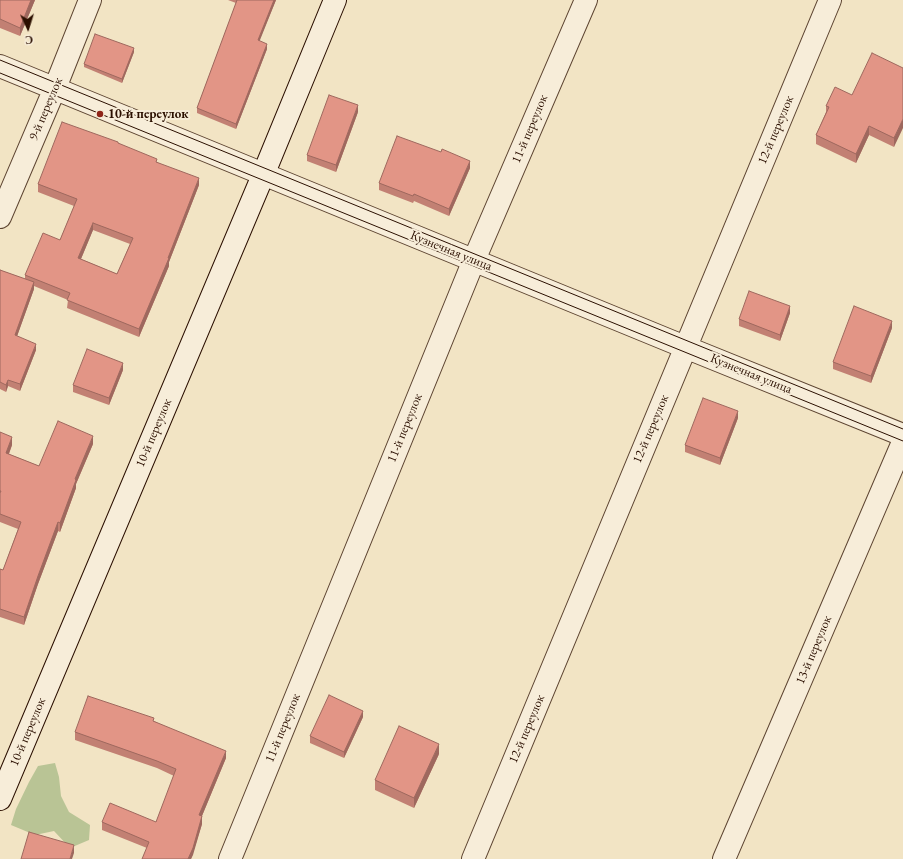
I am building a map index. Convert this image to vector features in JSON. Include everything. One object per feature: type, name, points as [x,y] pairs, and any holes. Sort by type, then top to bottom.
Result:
[{"type":"street","name":"9-й переулок","points":[[0,217],[55,88],[90,0]]},
{"type":"street","name":"10-й переулок","points":[[0,799],[264,174],[335,0]]},
{"type":"street","name":"11-й переулок","points":[[230,859],[474,260],[586,0]]},
{"type":"street","name":"12-й переулок","points":[[473,859],[830,0]]},
{"type":"street","name":"Кузнечная улица","points":[[0,66],[903,435]]},
{"type":"street","name":"13-й переулок","points":[[724,859],[903,442]]},
{"type":"green space","points":[[55,763],[59,777],[61,796],[69,812],[90,825],[89,840],[70,848],[54,831],[35,835],[11,825],[16,809],[38,766]]},
{"type":"building","points":[[0,0],[31,0],[20,28],[0,19]]},
{"type":"building","points":[[237,0],[274,0],[258,40],[267,44],[236,124],[197,108]]},
{"type":"building","points":[[95,34],[134,48],[122,79],[84,64]]},
{"type":"building","points":[[872,53],[903,68],[903,119],[894,138],[869,126],[856,154],[816,135],[829,107],[826,106],[835,87],[852,95]]},
{"type":"building","points":[[329,95],[358,105],[336,165],[307,155]]},
{"type":"building","points":[[62,122],[118,142],[157,159],[156,162],[199,178],[169,258],[139,329],[67,300],[70,293],[25,275],[43,233],[60,240],[77,199],[38,184]],"holes":[[[93,223],[133,238],[117,274],[78,258]]]},
{"type":"building","points":[[397,136],[441,152],[442,149],[470,161],[449,209],[414,194],[413,196],[379,183]]},
{"type":"building","points":[[0,270],[34,282],[15,335],[36,344],[20,384],[8,380],[6,385],[0,382]]},
{"type":"building","points":[[749,291],[790,306],[780,335],[739,319]]},
{"type":"building","points":[[854,306],[892,321],[871,376],[833,362]]},
{"type":"building","points":[[87,349],[123,363],[109,398],[73,385]]},
{"type":"building","points":[[703,398],[738,411],[720,458],[685,445]]},
{"type":"building","points":[[58,421],[93,436],[75,479],[76,480],[60,523],[58,522],[24,617],[0,609],[0,569],[3,570],[21,522],[0,514],[0,432],[12,437],[6,453],[39,466]]},
{"type":"building","points":[[329,695],[363,711],[344,752],[310,736]]},
{"type":"building","points":[[88,696],[154,718],[153,721],[226,751],[199,815],[202,816],[193,848],[188,859],[142,859],[149,842],[102,822],[110,803],[156,822],[176,769],[75,732]]},
{"type":"building","points":[[399,726],[439,744],[414,798],[375,780]]},
{"type":"building","points":[[29,832],[74,845],[70,859],[21,859]]},
{"type":"tram line","points":[[0,60],[903,429]]},
{"type":"tram line","points":[[0,73],[903,441]]},
{"type":"place","name":"10-й переулок","points":[[100,114]]}]
